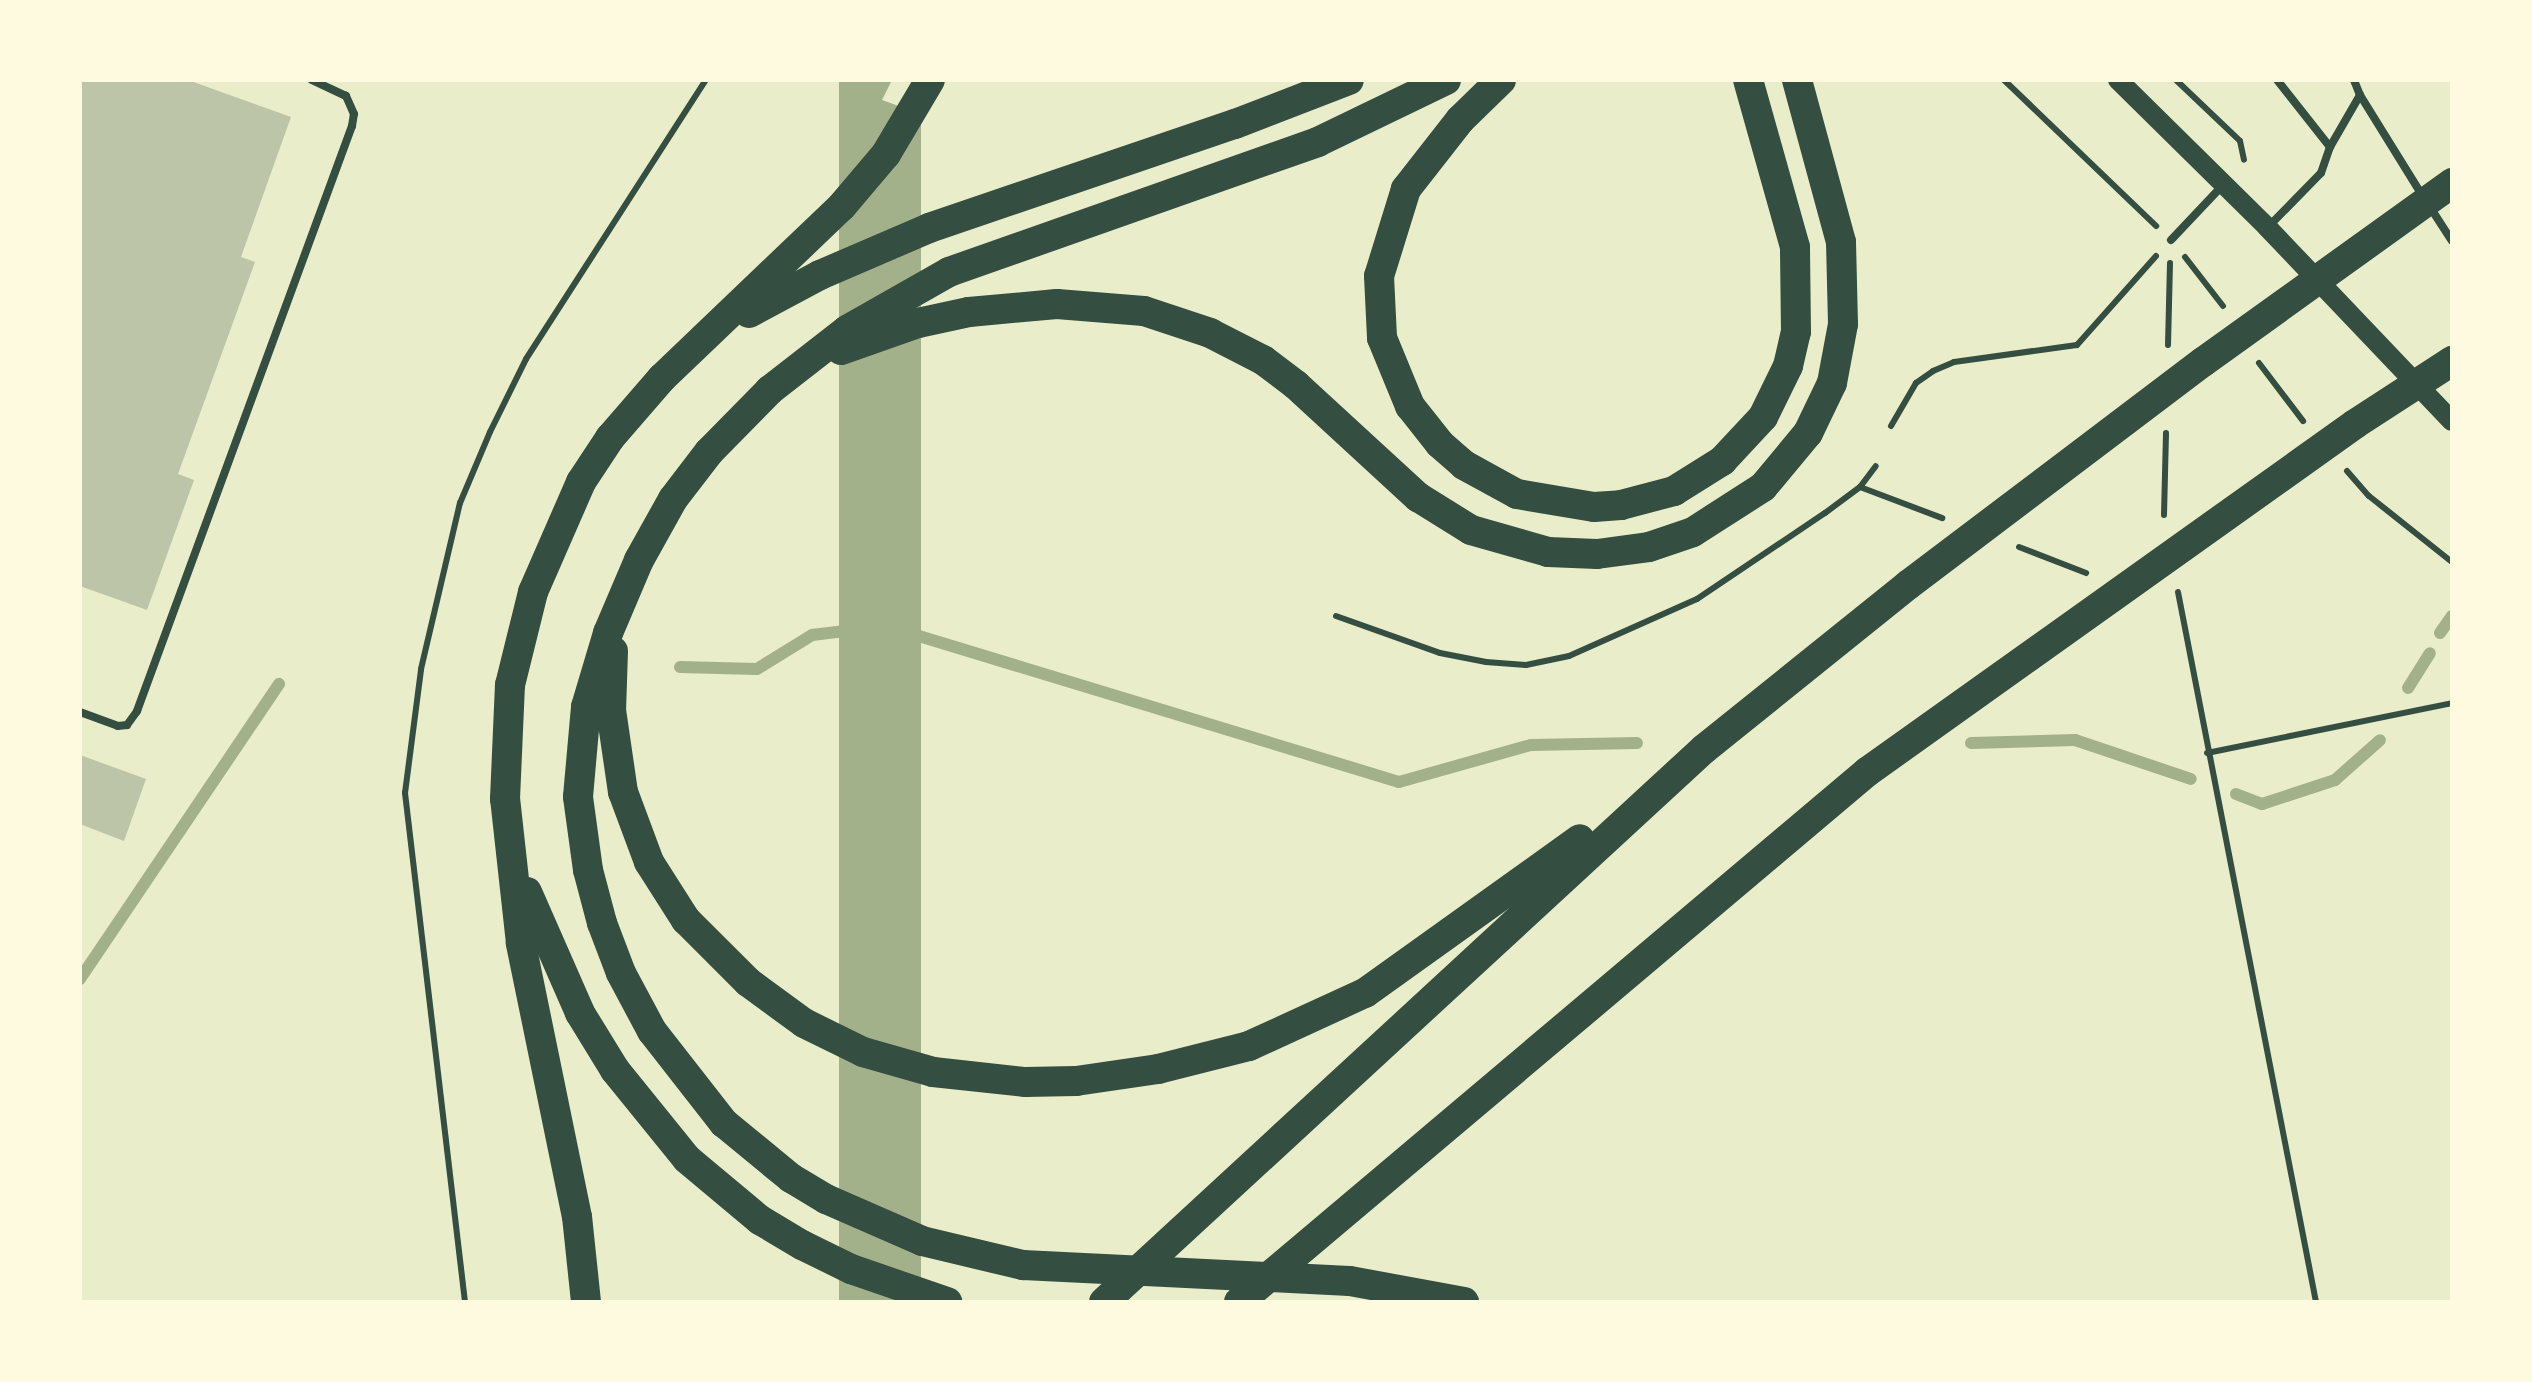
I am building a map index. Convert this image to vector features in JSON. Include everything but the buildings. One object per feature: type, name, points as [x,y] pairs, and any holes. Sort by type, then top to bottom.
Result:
[{"type":"highway","points":[[586,1302],[577,1217],[520,943],[505,764],[510,685],[547,555],[581,482],[610,438],[642,399],[803,248],[886,154],[930,80]]},
{"type":"highway","points":[[708,338],[820,275],[929,228],[1235,124],[1350,80]]},
{"type":"highway","points":[[1446,80],[1318,142],[948,272],[881,308],[797,369],[730,429],[674,499],[639,560],[594,675],[581,740],[578,798],[591,884],[610,947],[652,1031],[695,1090],[756,1151],[826,1200],[872,1222],[972,1255],[1022,1264],[1350,1281],[1464,1302]]},
{"type":"highway","points":[[1501,80],[1426,160],[1406,188],[1382,262],[1379,318],[1387,357],[1410,406],[1440,444],[1488,481],[1544,502],[1621,506],[1674,491],[1722,461],[1750,432],[1778,392],[1788,366],[1796,332],[1795,247],[1748,80]]},
{"type":"highway","points":[[797,369],[874,336],[970,312],[1056,304],[1144,311],[1210,332],[1263,360],[1444,516],[1504,542],[1548,552],[1597,554],[1649,546],[1692,532],[1763,488],[1795,452],[1832,383],[1843,324],[1840,242],[1797,80]]},
{"type":"highway","points":[[621,604],[614,636],[611,710],[623,792],[649,862],[686,920],[748,982],[804,1024],[893,1063],[972,1079],[1025,1082],[1119,1076],[1202,1060],[1289,1031],[1400,970],[1704,749],[1908,585],[2203,362],[2452,182]]},
{"type":"highway","points":[[1239,1302],[1807,821],[1984,686],[2355,424],[2452,361]]},
{"type":"highway","points":[[1104,1302],[1704,749]]},
{"type":"highway","points":[[511,847],[537,923],[580,1013],[614,1070],[687,1159],[747,1211],[802,1245],[851,1270],[947,1302]]},
{"type":"highway","points":[[1266,1302],[1311,1243]]},
{"type":"main road","points":[[2118,80],[2268,228],[2452,421]]},
{"type":"lane","points":[[80,712],[118,726],[133,718],[352,126],[354,114],[346,96],[311,80]]},
{"type":"lane","points":[[2277,80],[2330,147]]},
{"type":"lane","points":[[2354,80],[2452,240]]},
{"type":"lane","points":[[2268,228],[2320,173],[2360,95]]},
{"type":"lane","points":[[2171,240],[2224,184]]},
{"type":"path","points":[[2004,80],[2171,240],[2230,317]]},
{"type":"path","points":[[2176,80],[2244,150],[2242,165],[2224,184]]},
{"type":"path","points":[[1891,426],[1916,383],[1933,371],[1954,362],[2077,345],[2171,240]]},
{"type":"path","points":[[2258,360],[2310,429]]},
{"type":"path","points":[[1336,616],[1440,653],[1486,662],[1526,665],[1569,656],[1644,626],[1728,580],[1860,486],[1876,466]]},
{"type":"path","points":[[2346,469],[2369,496],[2452,562]]},
{"type":"path","points":[[2176,582],[2316,1302]]},
{"type":"path","points":[[2207,754],[2452,703]]},
{"type":"shaded area","points":[[839,80],[921,80],[921,1302],[839,1302]]},
{"type":"pier","points":[[892,80],[934,80],[965,92],[949,124],[882,100]]},
{"type":"pier","points":[[1093,139],[1250,197],[1197,215],[1039,157]]},
{"type":"pier","points":[[1358,235],[1414,256],[1408,291],[1351,271]]},
{"type":"pier","points":[[1751,377],[1850,413],[1837,447],[1739,411]]},
{"type":"pier","points":[[1985,462],[2094,503],[2062,528],[1952,488]]},
{"type":"pier","points":[[2153,524],[2258,563],[2223,588],[2119,548]]},
{"type":"waterway","points":[[2440,633],[2452,616]]},
{"type":"waterway","points":[[680,667],[757,669],[812,635],[886,626],[1399,782],[1531,745],[1637,743]]},
{"type":"waterway","points":[[2408,688],[2430,653]]},
{"type":"waterway","points":[[80,979],[279,684]]},
{"type":"waterway","points":[[1971,743],[2075,740],[2191,779]]},
{"type":"waterway","points":[[2236,794],[2262,804],[2335,780],[2380,740]]}]
